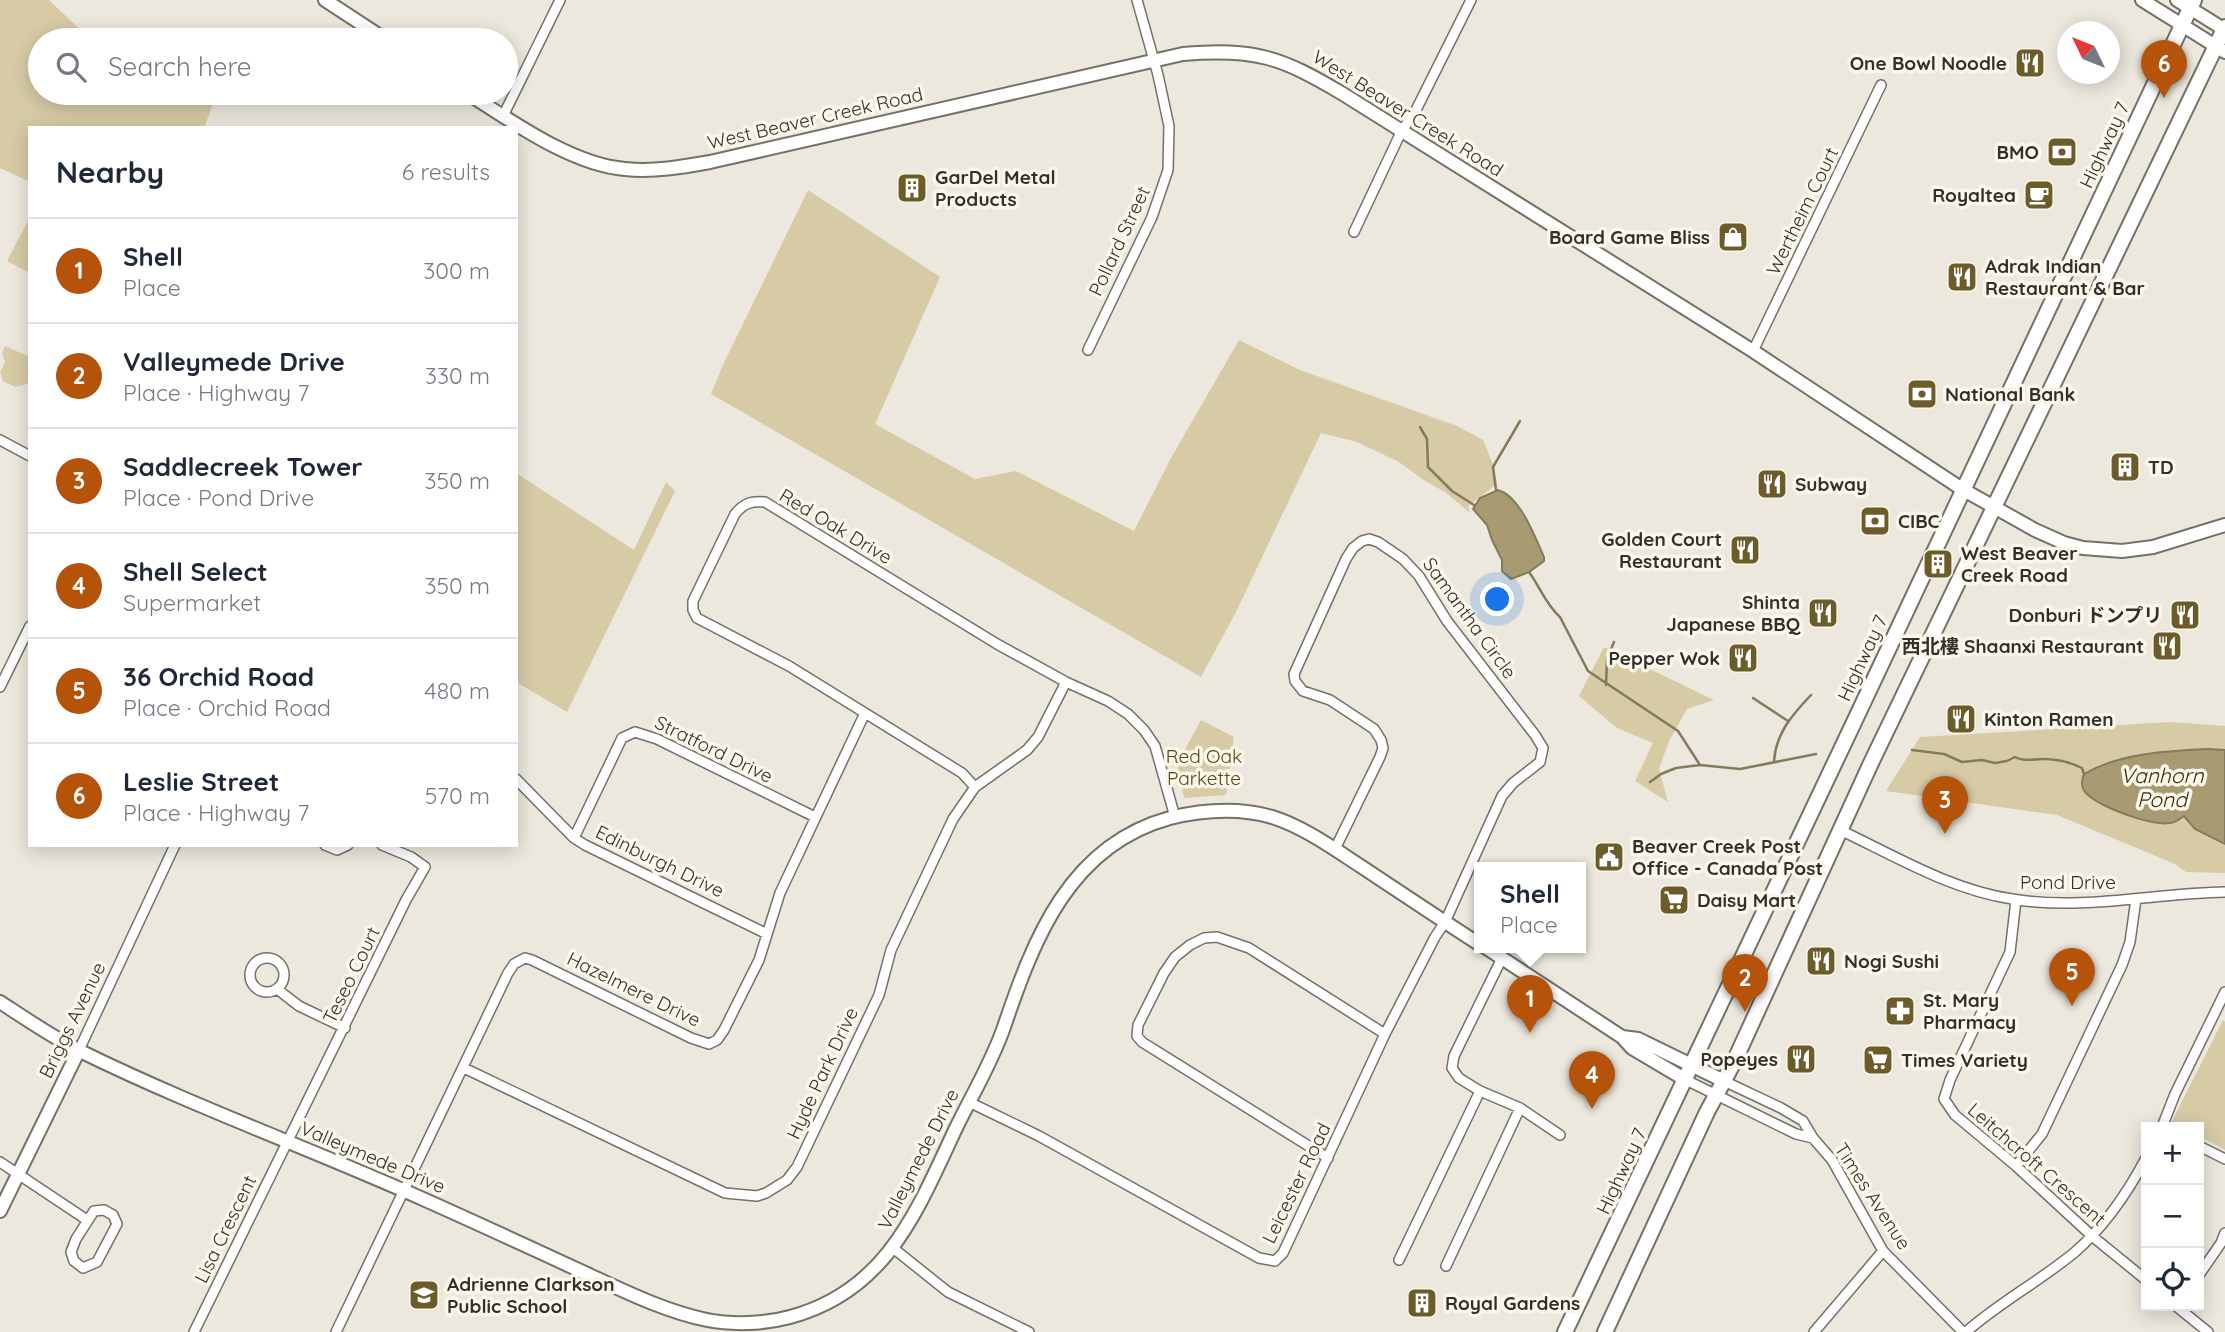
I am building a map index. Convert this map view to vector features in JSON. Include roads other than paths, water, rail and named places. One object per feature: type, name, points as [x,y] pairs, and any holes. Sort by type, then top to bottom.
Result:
[{"type":"main road","name":"Highway 7","points":[[1565,1332],[2192,4]]},
{"type":"main road","points":[[1605,1332],[1840,830],[1987,503],[2220,49],[2225,28]]},
{"type":"street","points":[[325,0],[368,28]]},
{"type":"street","points":[[518,85],[560,0]]},
{"type":"street","name":"Pollard Street","points":[[1087,350],[1152,217],[1168,170],[1169,126],[1137,0]]},
{"type":"street","points":[[1354,232],[1402,130],[1414,114],[1471,0]]},
{"type":"street","points":[[2142,0],[2220,49]]},
{"type":"street","points":[[2178,0],[2192,4],[2225,28]]},
{"type":"street","name":"West Beaver Creek Road","points":[[486,105],[573,156],[622,169],[661,170],[710,162],[1154,61],[1211,51],[1262,55],[1294,66],[1402,130],[1753,351],[1962,489],[2064,543],[2104,550],[2145,549],[2225,525]]},
{"type":"street","name":"Wertheim Court","points":[[1753,351],[1881,85]]},
{"type":"street","points":[[503,116],[508,105]]},
{"type":"street","points":[[0,440],[28,455]]},
{"type":"street","name":"Red Oak Drive","points":[[975,787],[962,773],[789,666],[697,618],[693,601],[735,514],[742,505],[765,502],[986,638],[1128,714],[1144,730],[1154,746],[1175,817]]},
{"type":"street","name":"Samantha Circle","points":[[1335,849],[1380,757],[1381,740],[1374,729],[1339,706],[1303,691],[1294,681],[1294,674],[1346,559],[1353,548],[1369,539],[1412,566],[1447,621],[1543,748],[1540,762],[1513,783],[1498,804],[1445,922]]},
{"type":"street","points":[[0,687],[28,630]]},
{"type":"street","name":"Hyde Park Drive","points":[[464,1068],[725,1193],[757,1196],[787,1180],[816,1131],[879,995],[891,950],[953,819],[975,787],[1027,750],[1038,737],[1066,682]]},
{"type":"street","name":"Hazelmere Drive","points":[[336,1332],[514,964],[525,958],[559,972],[691,1038],[709,1044],[718,1040],[759,960],[780,893],[865,713]]},
{"type":"street","name":"Stratford Drive","points":[[574,838],[622,738],[635,732],[657,739],[815,817]]},
{"type":"street","name":"Edinburgh Drive","points":[[518,781],[574,838],[767,934]]},
{"type":"street","name":"Valleymede Drive","points":[[0,1002],[79,1051],[173,1095],[404,1191],[624,1291],[708,1326],[767,1322],[825,1304],[846,1293],[893,1248],[929,1186],[969,1102],[1003,1028],[1018,982],[1052,913],[1070,884],[1098,855],[1124,836],[1144,826],[1203,811],[1272,817],[1335,849],[1474,941]]},
{"type":"street","name":"Pond Drive","points":[[1840,830],[1962,887],[2016,900],[2061,902],[2225,892]]},
{"type":"street","name":"Briggs Avenue","points":[[0,1211],[79,1051],[174,847]]},
{"type":"street","name":"Teseo Court","points":[[288,1141],[406,900],[425,867],[386,847]]},
{"type":"street","points":[[2016,1166],[2042,1133],[2122,965],[2130,942],[2136,899]]},
{"type":"street","name":"Leitchcroft Crescent","points":[[2016,900],[2010,952],[1950,1080],[1944,1099],[1955,1115],[2141,1276]]},
{"type":"street","name":"Leicester Road","points":[[969,1102],[1039,1136],[1247,1252],[1275,1261],[1283,1253],[1385,1034],[1445,922]]},
{"type":"street","points":[[1328,1158],[1142,1042],[1137,1036],[1138,1025],[1175,957],[1189,945],[1204,938],[1217,937],[1250,948],[1385,1034]]},
{"type":"street","points":[[1494,953],[1622,1037],[1632,1048],[1686,1080]]},
{"type":"street","points":[[1502,958],[1454,1056],[1452,1068],[1460,1078],[1480,1091],[1520,1108],[1560,1135]]},
{"type":"street","points":[[277,989],[299,1006],[345,1028]]},
{"type":"street","points":[[2164,1122],[2185,1073],[2222,1012],[2225,992]]},
{"type":"street","points":[[1622,1037],[1638,1039],[1724,1080]]},
{"type":"street","name":"Times Avenue","points":[[1686,1080],[1796,1134],[1813,1138]]},
{"type":"street","name":"Times Avenue","points":[[1724,1080],[1803,1121],[1813,1138],[1836,1165],[1883,1251],[1964,1332]]},
{"type":"street","points":[[1399,1260],[1480,1091]]},
{"type":"street","points":[[1446,1266],[1520,1108]]},
{"type":"street","name":"Lisa Crescent","points":[[194,1332],[288,1141]]},
{"type":"street","points":[[2204,1148],[2225,1159]]},
{"type":"street","points":[[0,1162],[87,1220]]},
{"type":"street","points":[[1964,1332],[2074,1253],[2092,1236],[2126,1194],[2141,1167]]},
{"type":"street","points":[[94,1210],[104,1210],[113,1215],[117,1224],[97,1262],[83,1268],[74,1261],[71,1251],[87,1220],[94,1210]]},
{"type":"street","points":[[2204,1268],[2225,1233]]},
{"type":"street","points":[[893,1248],[948,1292],[1029,1332]]},
{"type":"street","points":[[1814,1332],[1883,1251]]},
{"type":"street","points":[[2182,1311],[2208,1332]]},
{"type":"water","points":[[1498,490],[1513,500],[1520,509],[1544,557],[1544,561],[1529,572],[1511,579],[1502,571],[1502,560],[1487,525],[1473,509],[1480,498]]},
{"type":"water","name":"Vanhorn Pond","points":[[2209,749],[2225,750],[2225,844],[2195,829],[2184,816],[2170,823],[2139,819],[2104,805],[2087,794],[2083,787],[2084,774],[2129,757]]},
{"type":"waterway","points":[[1496,490],[1493,467],[1520,421]]},
{"type":"waterway","points":[[1420,427],[1427,439],[1428,467],[1452,491],[1474,505]]},
{"type":"waterway","points":[[1529,572],[1560,617],[1588,671],[1678,731],[1700,765]]},
{"type":"waterway","points":[[1606,685],[1607,659],[1614,642]]},
{"type":"waterway","points":[[1774,761],[1782,733],[1791,717],[1811,695]]},
{"type":"waterway","points":[[1753,698],[1788,721]]},
{"type":"waterway","points":[[1912,750],[1944,754],[1962,762],[1982,760],[1995,763],[2015,757],[2025,760],[2053,760],[2082,768],[2084,774]]},
{"type":"waterway","points":[[1650,782],[1676,768],[1700,765],[1740,769],[1816,754]]},
{"type":"place","name":"One Bowl Noodle","points":[[2030,63]]},
{"type":"place","name":"Leslie Street","points":[[2164,98]]},
{"type":"place","name":"BMO","points":[[2062,152]]},
{"type":"place","name":"GarDel Metal Products","points":[[912,188]]},
{"type":"place","name":"Royaltea","points":[[2039,195]]},
{"type":"place","name":"Board Game Bliss","points":[[1733,237]]},
{"type":"place","name":"Adrak Indian Restaurant & Bar","points":[[1962,277]]},
{"type":"place","name":"National Bank","points":[[1922,394]]},
{"type":"place","name":"TD","points":[[2125,467]]},
{"type":"place","name":"Subway","points":[[1772,484]]},
{"type":"place","name":"CIBC","points":[[1875,521]]},
{"type":"place","name":"Golden Court Restaurant","points":[[1745,550]]},
{"type":"place","name":"West Beaver Creek Road","points":[[1938,564]]},
{"type":"place","name":"Shinta Japanese BBQ","points":[[1823,613]]},
{"type":"place","name":"Donburi ドンプリ","points":[[2185,615]]},
{"type":"place","name":"西北樓 Shaanxi Restaurant","points":[[2167,646]]},
{"type":"place","name":"Pepper Wok","points":[[1743,658]]},
{"type":"place","name":"Kinton Ramen","points":[[1961,719]]},
{"type":"place","name":"Saddlecreek Tower","points":[[1945,834]]},
{"type":"place","name":"Beaver Creek Post Office - Canada Post","points":[[1609,857]]},
{"type":"place","name":"Daisy Mart","points":[[1674,900]]},
{"type":"place","name":"Nogi Sushi","points":[[1821,961]]},
{"type":"place","name":"36 Orchid Road","points":[[2072,1006]]},
{"type":"place","name":"St. Mary Pharmacy","points":[[1900,1011]]},
{"type":"place","name":"Valleymede Drive","points":[[1745,1012]]},
{"type":"place","name":"Shell","points":[[1530,1033]]},
{"type":"place","name":"Popeyes","points":[[1801,1059]]},
{"type":"place","name":"Times Variety","points":[[1878,1060]]},
{"type":"place","name":"Shell Select","points":[[1592,1109]]},
{"type":"place","name":"Adrienne Clarkson Public School","points":[[424,1295]]},
{"type":"place","name":"Royal Gardens","points":[[1422,1303]]},
{"type":"park label","name":"Red Oak Parkette","points":[[1204,767]]}]
